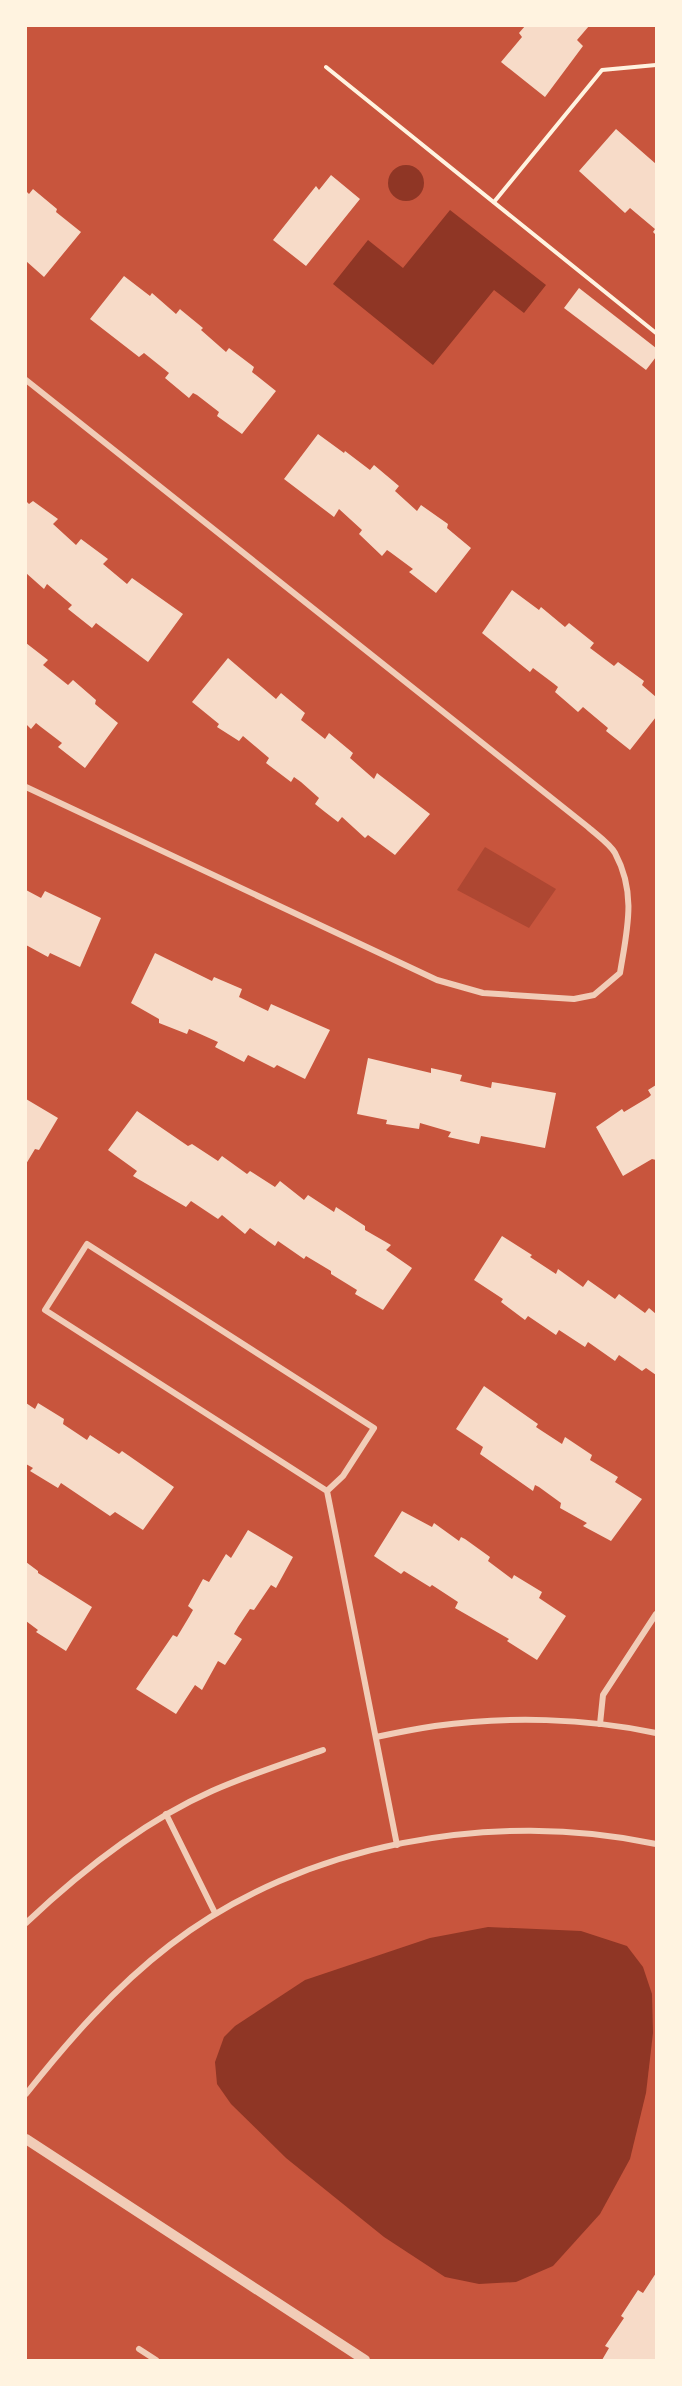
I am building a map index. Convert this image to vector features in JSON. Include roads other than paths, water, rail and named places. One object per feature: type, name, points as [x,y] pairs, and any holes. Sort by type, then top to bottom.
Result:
[{"type":"street","points":[[26,380],[570,812],[615,851],[625,878],[630,905],[620,973],[594,995],[574,999],[483,993],[437,980],[26,787]]},
{"type":"street","points":[[327,1491],[343,1476],[374,1428],[87,1244],[45,1310],[327,1491],[397,1845]]},
{"type":"street","points":[[600,1724],[603,1695],[657,1614]]},
{"type":"street","points":[[376,1737],[436,1726],[497,1721],[600,1724],[657,1733]]},
{"type":"street","points":[[26,1923],[106,1854],[166,1814],[211,1791],[323,1750]]},
{"type":"street","points":[[166,1814],[215,1913]]},
{"type":"street","points":[[26,2094],[75,2032],[123,1984],[170,1944],[215,1913],[270,1883],[331,1861],[397,1845],[470,1832],[544,1829],[626,1837],[657,1844]]},
{"type":"street","points":[[26,2139],[365,2361]]},
{"type":"street","points":[[139,2349],[156,2361]]}]
